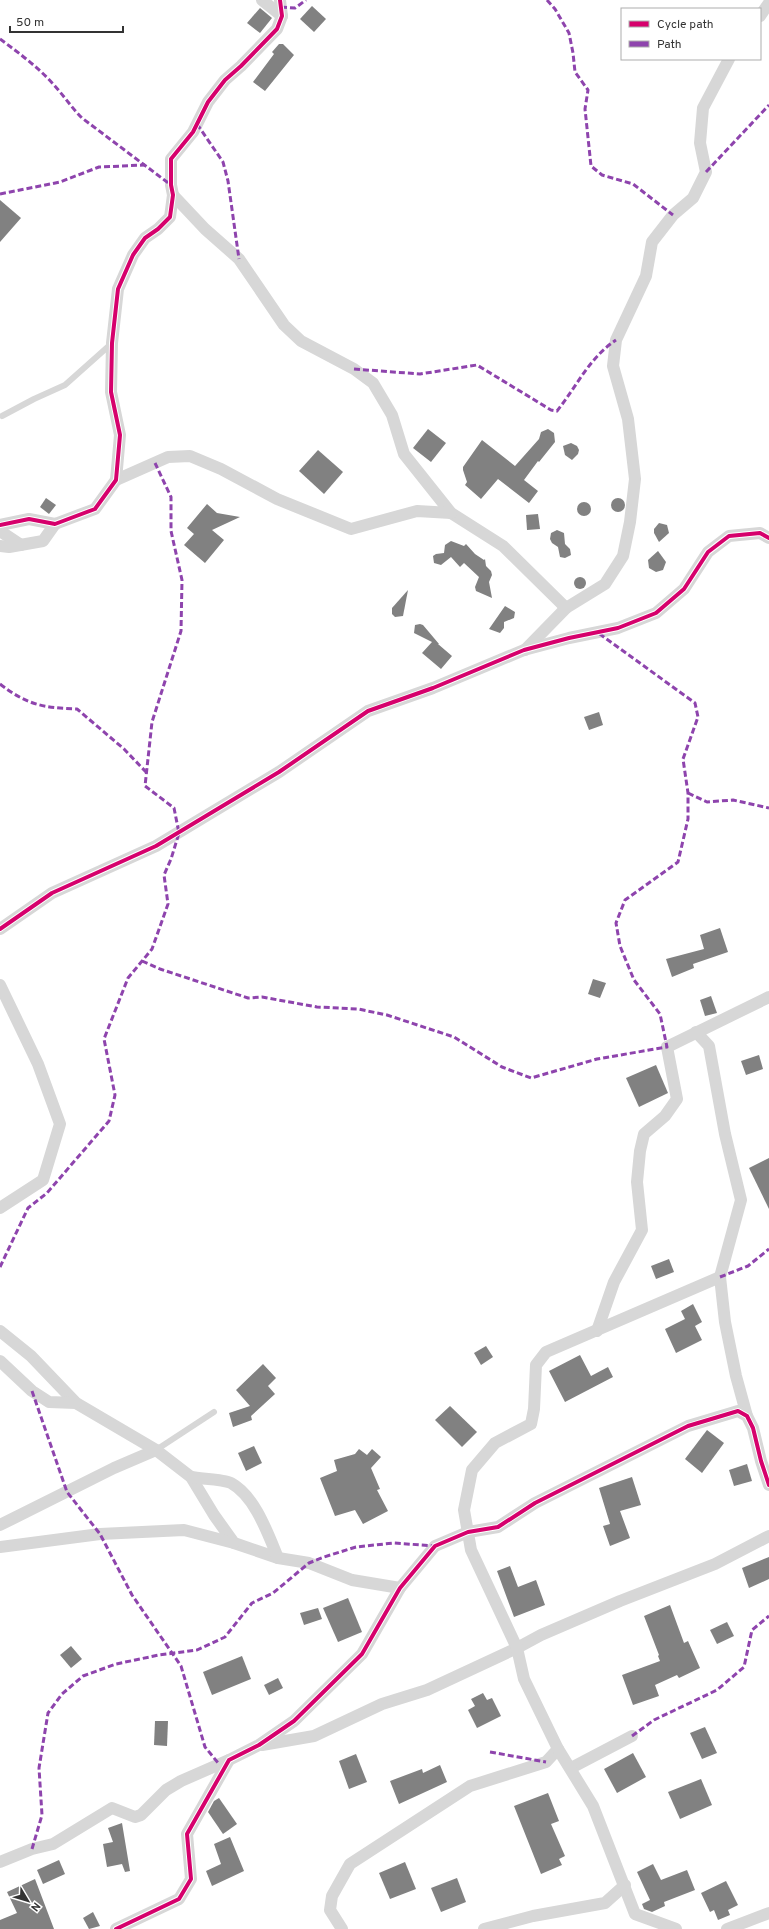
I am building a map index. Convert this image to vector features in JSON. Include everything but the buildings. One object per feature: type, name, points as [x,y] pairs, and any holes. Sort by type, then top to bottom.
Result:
[{"type":"street","points":[[262,0],[282,16]]},
{"type":"street","points":[[0,525],[29,519],[55,524],[95,509],[116,480],[120,435],[112,392],[112,343],[118,289],[132,255],[145,238],[158,229],[170,217],[173,195],[171,185],[171,159],[193,132],[208,102],[225,80],[241,66],[277,29],[282,16],[280,0]]},
{"type":"street","points":[[761,15],[769,3]]},
{"type":"street","points":[[524,650],[566,608],[605,584],[623,556],[630,522],[634,479],[628,419],[612,366],[616,340],[646,276],[652,242],[673,215],[693,198],[706,172],[700,143],[703,108],[728,60]]},
{"type":"street","points":[[173,195],[205,229],[239,259],[284,326],[301,341],[354,369],[373,383],[392,415],[404,454],[451,513],[503,546],[566,608]]},
{"type":"street","points":[[116,480],[168,458],[190,456],[221,469],[278,499],[351,529],[417,511],[451,513]]},
{"type":"street","points":[[0,546],[9,547],[43,541],[55,524]]},
{"type":"street","points":[[0,531],[21,545]]},
{"type":"street","points":[[0,930],[52,893],[156,846],[279,772],[368,711],[433,688],[524,650],[569,638],[618,628],[656,613],[684,588],[708,552],[730,536],[760,533],[769,538]]},
{"type":"street","points":[[0,985],[38,1064],[60,1124],[43,1180],[0,1208]]},
{"type":"street","points":[[597,1331],[614,1282],[642,1230],[637,1182],[640,1151],[644,1134],[665,1116],[678,1099],[668,1046],[769,997]]},
{"type":"street","points":[[696,1032],[709,1046],[725,1134],[742,1200],[720,1277],[725,1322],[736,1376],[747,1416],[753,1428],[761,1461],[769,1485]]},
{"type":"street","points":[[676,1929],[636,1914],[593,1806],[558,1749],[524,1679],[517,1648],[471,1550],[464,1510],[472,1470],[495,1443],[530,1424],[534,1409],[536,1365],[546,1352],[720,1277]]},
{"type":"street","points":[[0,1331],[31,1356],[76,1403],[156,1450],[191,1477],[214,1515],[234,1543]]},
{"type":"street","points":[[0,1361],[32,1391],[49,1402],[76,1403]]},
{"type":"street","points":[[0,1862],[32,1849],[53,1844],[112,1808],[135,1816],[141,1814],[166,1790],[181,1781],[259,1745],[294,1721],[362,1654],[400,1588],[435,1546],[468,1532],[498,1527],[535,1503],[688,1426],[738,1411],[747,1416]]},
{"type":"street","points":[[0,1525],[114,1468],[156,1450]]},
{"type":"street","points":[[191,1477],[230,1483],[247,1496],[262,1523],[278,1558]]},
{"type":"street","points":[[0,1547],[100,1534],[184,1530],[234,1543],[278,1558],[309,1563],[352,1580],[400,1588]]},
{"type":"street","points":[[259,1745],[314,1736],[382,1704],[427,1690],[517,1648],[541,1635],[620,1601],[715,1564],[769,1536]]},
{"type":"street","points":[[570,1768],[632,1736]]},
{"type":"street","points":[[342,1929],[330,1910],[332,1896],[350,1864],[470,1786],[546,1762],[558,1749]]},
{"type":"street","points":[[116,1929],[179,1899],[191,1879],[187,1834],[229,1760]]},
{"type":"street","points":[[484,1929],[534,1916],[605,1903],[625,1885]]},
{"type":"street","points":[[727,1929],[743,1924],[769,1912]]},
{"type":"street","points":[[743,1924],[758,1929]]},
{"type":"lane","points":[[2,416],[65,385],[112,343]]},
{"type":"lane","points":[[156,1450],[214,1412]]},
{"type":"marked path","points":[[281,7],[295,8],[306,0]]},
{"type":"marked path","points":[[547,0],[555,9],[569,33],[575,72],[588,90],[585,109],[591,166],[602,175],[633,184],[673,215]]},
{"type":"marked path","points":[[0,39],[41,72],[82,118],[171,185]]},
{"type":"marked path","points":[[706,172],[769,105]]},
{"type":"marked path","points":[[197,124],[223,162],[228,181],[239,259]]},
{"type":"marked path","points":[[0,194],[60,182],[99,167],[145,165]]},
{"type":"marked path","points":[[354,369],[420,374],[477,365],[551,410],[557,411],[598,355],[616,340]]},
{"type":"marked path","points":[[0,1267],[28,1208],[47,1193],[109,1121],[115,1095],[104,1039],[128,978],[152,949],[168,904],[164,875],[171,859],[179,833],[174,808],[145,786],[152,722],[181,631],[182,580],[171,531],[171,497],[155,463]]},
{"type":"marked path","points":[[142,961],[160,969],[248,998],[262,997],[317,1007],[358,1009],[387,1015],[454,1037],[502,1067],[531,1078],[597,1059],[667,1047],[660,1014],[634,980],[620,946],[616,923],[625,900],[678,862],[688,819],[688,793],[683,759],[698,717],[695,703],[597,632]]},
{"type":"marked path","points":[[0,684],[19,697],[36,704],[55,708],[77,709],[124,749],[147,773]]},
{"type":"marked path","points":[[688,793],[707,802],[733,800],[769,808]]},
{"type":"marked path","points":[[720,1277],[748,1266],[769,1249]]},
{"type":"marked path","points":[[32,1391],[67,1492],[100,1534],[132,1595],[181,1666],[205,1747],[219,1764]]},
{"type":"marked path","points":[[32,1849],[42,1815],[39,1768],[48,1713],[62,1694],[83,1676],[116,1664],[159,1655],[197,1650],[225,1637],[252,1603],[273,1593],[309,1563],[324,1557],[356,1547],[394,1543],[435,1546]]},
{"type":"marked path","points":[[632,1736],[654,1720],[717,1690],[744,1667],[752,1630],[769,1616]]},
{"type":"marked path","points":[[490,1752],[546,1762]]},
{"type":"cycle path","points":[[0,525],[29,519],[55,524],[95,509],[116,480],[120,435],[111,392],[112,343],[118,289],[133,255],[145,238],[158,229],[170,217],[173,195],[171,185],[171,159],[193,132],[208,102],[225,80],[241,66],[277,29],[282,16],[280,0]]},
{"type":"cycle path","points":[[0,929],[52,893],[156,846],[279,772],[368,711],[433,688],[524,650],[569,638],[618,628],[656,613],[684,589],[708,552],[729,536],[760,533],[769,538]]},
{"type":"cycle path","points":[[116,1929],[179,1899],[191,1879],[187,1834],[229,1760],[259,1745],[294,1721],[362,1654],[400,1588],[435,1546],[468,1532],[498,1527],[535,1503],[688,1426],[738,1411],[747,1416],[753,1428],[761,1461],[769,1485]]}]
